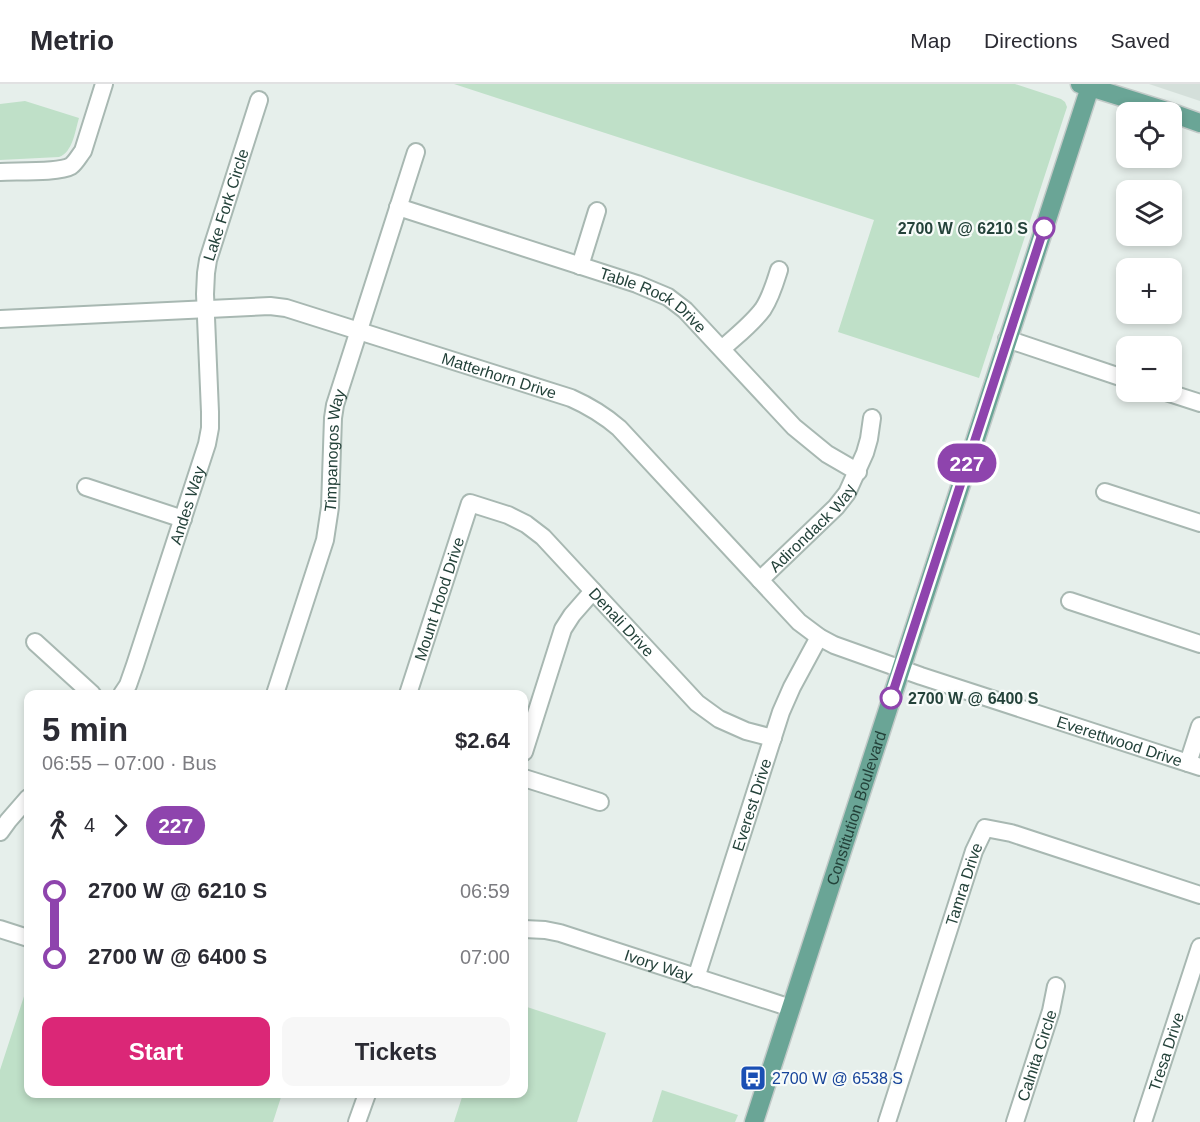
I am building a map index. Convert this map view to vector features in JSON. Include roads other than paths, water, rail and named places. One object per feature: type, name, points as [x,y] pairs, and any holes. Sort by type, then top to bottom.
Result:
[{"type":"main road","points":[[1087,85],[1138,102]]},
{"type":"main road","name":"Constitution Boulevard","points":[[754,1122],[1087,85]]},
{"type":"main road","points":[[1182,117],[1200,123]]},
{"type":"street","points":[[0,172],[60,170],[69,167],[82,151],[104,84]]},
{"type":"street","name":"Lake Fork Circle","points":[[205,310],[208,260],[259,100]]},
{"type":"street","name":"Timpanogos Way","points":[[276,690],[326,540],[335,405],[416,152]]},
{"type":"street","name":"Table Rock Drive","points":[[398,207],[653,290],[668,297],[685,310],[794,427],[827,454],[858,472]]},
{"type":"street","points":[[580,266],[597,211]]},
{"type":"street","points":[[722,349],[755,319],[764,307],[773,290],[779,270]]},
{"type":"street","name":"Matterhorn Drive","points":[[0,319],[270,306],[286,308],[571,398],[602,414],[619,428],[799,622],[834,645],[901,669]]},
{"type":"street","name":"Andes Way","points":[[125,690],[135,665],[207,444],[210,428],[205,310]]},
{"type":"street","points":[[1007,339],[1116,376]]},
{"type":"street","points":[[1182,397],[1200,403]]},
{"type":"street","name":"Adirondack Way","points":[[760,580],[836,507],[847,493],[868,446],[873,418]]},
{"type":"street","points":[[86,487],[183,519]]},
{"type":"street","points":[[1105,492],[1200,523]]},
{"type":"street","name":"Denali Drive","points":[[470,503],[508,515],[526,524],[543,537],[697,703],[719,719],[746,731],[773,738]]},
{"type":"street","name":"Mount Hood Drive","points":[[409,690],[470,503]]},
{"type":"street","points":[[528,739],[563,629],[593,591]]},
{"type":"street","points":[[1070,601],[1200,644]]},
{"type":"street","name":"Everest Drive","points":[[696,978],[781,712],[819,636]]},
{"type":"street","points":[[35,642],[88,690]]},
{"type":"street","name":"Everettwood Drive","points":[[901,669],[1194,765]]},
{"type":"street","points":[[1194,765],[1200,726]]},
{"type":"street","points":[[528,779],[600,802]]},
{"type":"street","points":[[3,821],[24,802]]},
{"type":"street","name":"Tamra Drive","points":[[887,1122],[974,851],[985,828],[1011,833],[1200,895]]},
{"type":"street","points":[[0,929],[24,937]]},
{"type":"street","name":"Ivory Way","points":[[528,929],[560,933],[791,1008]]},
{"type":"street","name":"Tresa Drive","points":[[1143,1122],[1200,947]]},
{"type":"street","name":"Calnita Circle","points":[[1016,1122],[1051,1011],[1056,986]]},
{"type":"street","points":[[357,1122],[366,1098]]},
{"type":"place","name":"2700 W @ 6210 S","points":[[1044,228]]},
{"type":"place","name":"2700 W @ 6400 S","points":[[891,698]]},
{"type":"place","name":"2700 W @ 6538 S","points":[[753,1078]]}]
